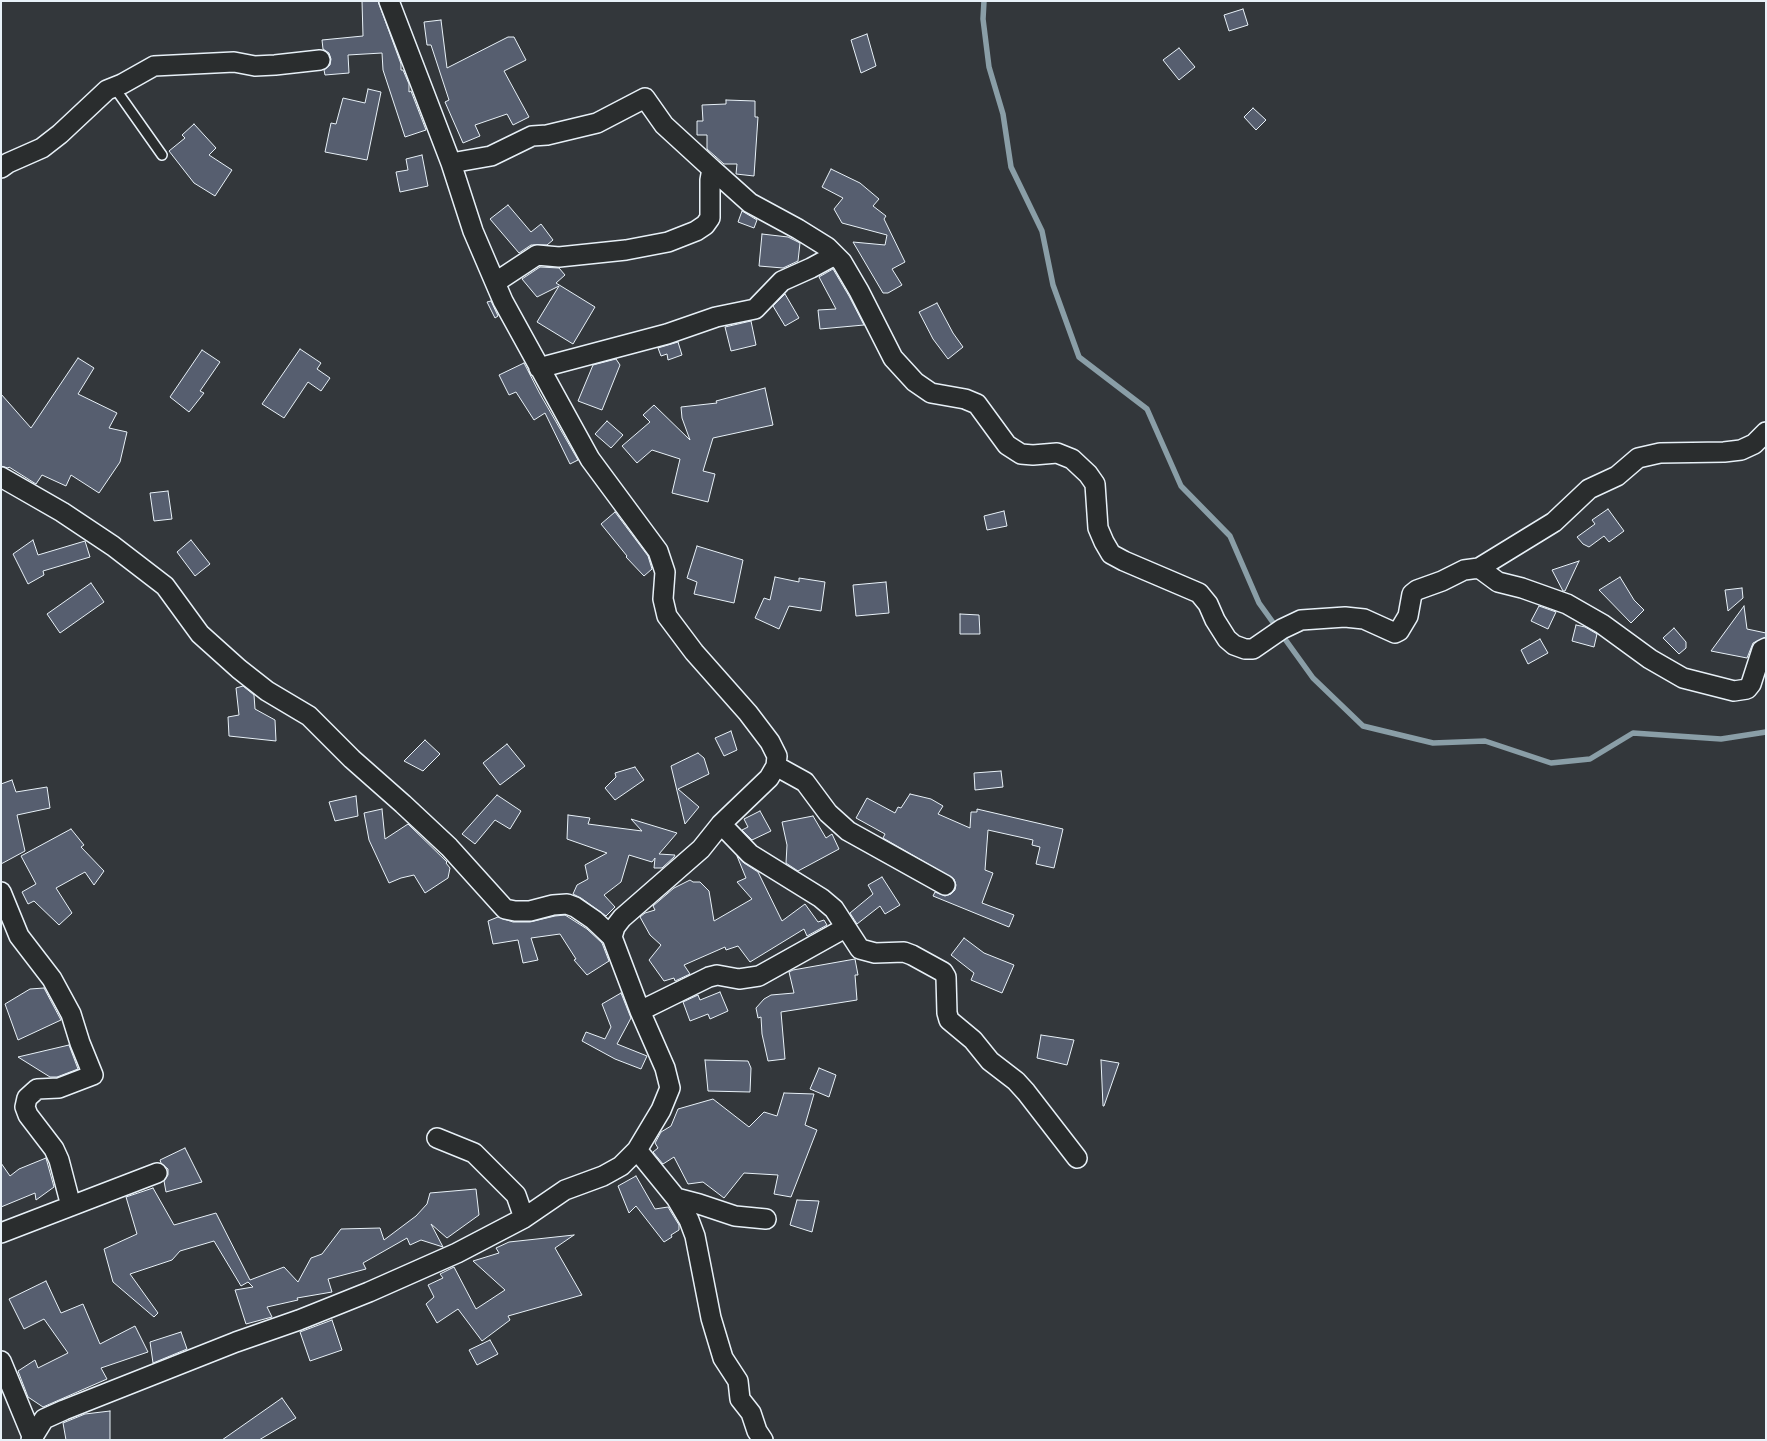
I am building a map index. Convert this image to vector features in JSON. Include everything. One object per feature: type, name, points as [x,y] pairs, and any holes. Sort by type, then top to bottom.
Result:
[{"type":"street","points":[[389,1],[451,163],[473,231],[503,301],[590,459],[658,551],[665,572],[663,600],[666,616],[694,652],[748,713],[778,756],[776,766],[769,778],[722,824],[701,849],[622,918],[615,928],[612,937]]},
{"type":"street","points":[[1,168],[42,148],[60,134],[107,90],[154,66],[234,62],[256,66],[320,60]]},
{"type":"street","points":[[451,163],[491,156],[532,136],[547,136],[597,123],[645,98],[664,125],[750,203],[827,247],[842,262],[893,358],[915,382],[931,393],[965,399],[976,404],[1007,445],[1021,454],[1057,453],[1072,459],[1088,474],[1095,484],[1098,528],[1111,554],[1199,593],[1208,604],[1215,620],[1227,638],[1234,645],[1253,649],[1282,629],[1301,620],[1345,617],[1364,619],[1395,633],[1399,631],[1408,616],[1412,594],[1417,590],[1442,581],[1464,570],[1479,568],[1554,522],[1588,489],[1617,476],[1638,458],[1660,453],[1741,450],[1754,444],[1766,432]]},
{"type":"street","points":[[496,282],[537,255],[559,257],[626,250],[668,242],[696,231],[705,225],[710,218],[710,180],[712,169]]},
{"type":"street","points":[[539,368],[667,334],[716,317],[755,309],[782,281],[835,255]]},
{"type":"street","points":[[1,477],[62,512],[106,541],[165,586],[200,634],[267,691],[309,716],[352,759],[404,804],[449,847],[505,909],[530,911],[567,904],[576,907],[594,920],[612,937],[640,1011],[665,1068],[670,1088],[661,1110],[637,1150],[621,1166],[602,1176],[565,1190],[524,1218],[457,1253],[369,1292],[299,1320],[236,1342],[44,1419],[32,1438]]},
{"type":"street","points":[[1479,568],[1498,582],[1522,588],[1567,604],[1602,624],[1650,659],[1683,678],[1734,691],[1747,689],[1751,684],[1762,650],[1766,648]]},
{"type":"street","points":[[776,766],[805,782],[828,813],[848,831],[945,886]]},
{"type":"street","points":[[722,824],[750,854],[821,898],[834,909],[860,949],[867,952],[904,952],[912,954],[944,972],[949,1020],[973,1040],[990,1062],[1026,1092],[1077,1158]]},
{"type":"street","points":[[1,892],[19,936],[52,979],[71,1014],[80,1043],[94,1075],[59,1088],[37,1090],[27,1098],[25,1107],[28,1115],[54,1149],[59,1160],[71,1206]]},
{"type":"street","points":[[640,1011],[709,977],[717,975],[739,979],[759,976],[846,928]]},
{"type":"street","points":[[438,1138],[474,1153],[516,1195],[524,1218]]},
{"type":"street","points":[[637,1150],[676,1198],[689,1220],[695,1236],[711,1318],[724,1358],[738,1381],[740,1399],[752,1413],[756,1428],[763,1440]]},
{"type":"street","points":[[1,1233],[157,1172]]},
{"type":"street","points":[[676,1198],[735,1216],[766,1219]]},
{"type":"street","points":[[1,1361],[32,1438]]},
{"type":"lane","points":[[114,87],[162,155]]},
{"type":"building","points":[[362,1],[378,1],[401,64],[401,70],[403,70],[409,84],[409,92],[411,91],[426,130],[405,137],[383,70],[382,53],[348,55],[349,73],[325,75],[324,70],[330,65],[331,59],[329,53],[323,49],[322,40],[363,36]]},
{"type":"building","points":[[1243,9],[1248,25],[1229,31],[1224,15]]},
{"type":"building","points":[[441,20],[447,68],[508,37],[514,37],[526,60],[504,71],[529,117],[513,125],[507,114],[475,125],[480,136],[463,143],[445,102],[449,100],[431,45],[427,45],[424,22]]},
{"type":"building","points":[[867,34],[876,66],[861,73],[851,40]]},
{"type":"building","points":[[1179,48],[1195,67],[1179,80],[1163,60]]},
{"type":"building","points":[[368,89],[381,92],[367,160],[325,152],[331,123],[336,124],[343,98],[365,103]]},
{"type":"building","points":[[726,100],[755,101],[755,117],[758,117],[754,176],[736,174],[737,164],[724,164],[707,149],[707,135],[697,135],[697,121],[703,121],[702,105],[726,104]]},
{"type":"building","points":[[1253,108],[1266,120],[1256,130],[1244,117]]},
{"type":"building","points":[[194,124],[216,148],[209,155],[232,170],[215,196],[194,183],[169,151],[185,138],[182,135]]},
{"type":"building","points":[[422,155],[428,186],[400,192],[396,172],[408,170],[406,159]]},
{"type":"building","points":[[831,169],[860,183],[879,199],[873,206],[886,216],[884,219],[905,262],[892,269],[902,285],[888,293],[883,293],[853,242],[885,245],[887,235],[842,223],[834,209],[843,198],[822,187]]},
{"type":"building","points":[[508,205],[531,232],[541,224],[553,240],[547,245],[531,245],[519,253],[490,219]]},
{"type":"building","points":[[742,211],[757,220],[754,228],[738,222]]},
{"type":"building","points":[[762,234],[788,237],[800,243],[798,261],[783,268],[759,266]]},
{"type":"building","points":[[540,267],[559,268],[565,275],[556,283],[595,307],[573,344],[537,322],[559,286],[537,297],[522,279]]},
{"type":"building","points":[[833,269],[864,325],[820,329],[818,310],[836,309],[819,277]]},
{"type":"building","points":[[785,294],[799,318],[785,326],[773,306]]},
{"type":"building","points":[[491,301],[498,316],[495,318],[487,302]]},
{"type":"building","points":[[937,303],[963,347],[948,359],[933,339],[919,312]]},
{"type":"building","points":[[751,321],[756,345],[731,351],[725,327]]},
{"type":"building","points":[[678,342],[682,355],[668,360],[667,354],[661,356],[658,348]]},
{"type":"building","points":[[300,349],[321,363],[317,369],[330,378],[321,391],[308,382],[284,418],[262,404]]},
{"type":"building","points":[[202,350],[220,362],[200,391],[204,393],[189,412],[170,397]]},
{"type":"building","points":[[78,358],[94,368],[78,394],[117,413],[109,428],[127,432],[120,462],[99,493],[71,475],[66,486],[42,475],[36,484],[9,467],[1,466],[1,394],[31,428]]},
{"type":"building","points":[[616,359],[620,365],[602,410],[578,401],[593,365]]},
{"type":"building","points":[[524,363],[578,460],[570,464],[545,413],[534,420],[516,392],[509,395],[499,375]]},
{"type":"building","points":[[765,388],[773,425],[713,438],[703,471],[715,474],[708,502],[672,493],[680,459],[652,450],[637,463],[622,446],[650,422],[643,415],[654,405],[690,440],[682,418],[681,407],[717,403],[716,401]]},
{"type":"building","points":[[607,421],[623,435],[611,448],[595,434]]},
{"type":"building","points":[[168,491],[172,519],[154,521],[150,493]]},
{"type":"building","points":[[1608,509],[1624,531],[1609,542],[1604,536],[1589,547],[1583,544],[1577,537],[1595,524],[1592,520]]},
{"type":"building","points":[[1004,511],[1007,526],[987,530],[984,516]]},
{"type":"building","points":[[615,512],[648,556],[652,569],[644,576],[626,557],[601,524]]},
{"type":"building","points":[[33,540],[38,555],[85,541],[90,557],[43,571],[44,575],[28,584],[13,554]]},
{"type":"building","points":[[191,540],[210,564],[195,576],[177,552]]},
{"type":"building","points":[[697,546],[743,560],[734,603],[694,594],[697,582],[687,578]]},
{"type":"building","points":[[1579,561],[1565,591],[1563,591],[1552,570]]},
{"type":"building","points":[[775,577],[799,582],[799,578],[825,582],[821,611],[789,606],[779,629],[755,618],[764,598],[770,600]]},
{"type":"building","points":[[1620,577],[1634,600],[1644,610],[1631,623],[1599,590]]},
{"type":"building","points":[[886,582],[889,613],[856,616],[853,585]]},
{"type":"building","points":[[91,583],[104,602],[60,633],[47,614]]},
{"type":"building","points":[[1742,588],[1743,598],[1728,611],[1725,590]]},
{"type":"building","points":[[1539,606],[1556,612],[1548,629],[1531,621]]},
{"type":"building","points":[[1744,606],[1747,629],[1766,633],[1766,637],[1753,643],[1747,658],[1711,651]]},
{"type":"building","points":[[960,614],[979,615],[980,634],[960,634]]},
{"type":"building","points":[[1576,625],[1585,627],[1597,634],[1594,647],[1572,641]]},
{"type":"building","points":[[1674,628],[1686,642],[1686,648],[1679,654],[1663,638]]},
{"type":"building","points":[[1540,639],[1548,653],[1528,664],[1521,650]]},
{"type":"building","points":[[243,686],[254,695],[255,709],[275,720],[276,741],[229,736],[228,717],[239,715],[236,688]]},
{"type":"building","points":[[731,731],[737,750],[724,756],[715,738]]},
{"type":"building","points":[[425,740],[440,754],[423,771],[404,761]]},
{"type":"building","points":[[507,744],[525,766],[500,785],[483,763]]},
{"type":"building","points":[[698,753],[704,758],[709,774],[678,789],[699,807],[685,824],[671,766]]},
{"type":"building","points":[[635,767],[644,780],[615,800],[605,788],[616,777],[615,773]]},
{"type":"building","points":[[1001,771],[1003,787],[975,790],[974,773]]},
{"type":"building","points":[[12,780],[16,792],[47,787],[50,808],[17,815],[25,851],[1,864],[1,784]]},
{"type":"building","points":[[910,794],[931,799],[943,806],[938,814],[970,828],[971,812],[977,812],[977,809],[1063,829],[1054,868],[1036,864],[1040,847],[1032,845],[1033,840],[988,830],[985,870],[993,873],[982,903],[1014,915],[1009,927],[933,896],[935,892],[945,896],[951,894],[955,890],[956,885],[954,879],[883,838],[885,834],[856,818],[867,798],[895,813],[898,807],[901,808]]},
{"type":"building","points":[[497,795],[521,811],[510,829],[495,820],[475,844],[462,834]]},
{"type":"building","points":[[356,796],[358,816],[335,821],[329,802]]},
{"type":"building","points":[[382,809],[385,839],[408,824],[447,862],[450,868],[448,878],[425,893],[414,875],[389,883],[369,840],[364,813]]},
{"type":"building","points":[[760,811],[771,831],[752,840],[742,830],[748,827],[744,819]]},
{"type":"building","points":[[568,815],[590,818],[588,824],[642,831],[631,819],[677,833],[659,854],[675,855],[662,868],[654,868],[655,858],[652,862],[629,855],[621,882],[604,895],[615,907],[606,916],[573,894],[577,885],[588,879],[585,865],[607,853],[567,839]]},
{"type":"building","points":[[813,816],[826,838],[832,834],[839,849],[798,871],[786,863],[787,845],[782,822]]},
{"type":"building","points":[[71,829],[84,845],[81,847],[104,871],[94,885],[85,872],[56,888],[72,913],[59,925],[34,901],[28,904],[22,892],[36,884],[21,856]]},
{"type":"building","points":[[737,856],[758,872],[782,921],[805,904],[818,922],[824,920],[827,925],[807,936],[804,929],[750,962],[738,946],[726,950],[725,947],[684,965],[690,974],[675,981],[674,978],[664,981],[649,960],[661,945],[650,935],[640,917],[645,913],[655,910],[653,906],[674,888],[690,880],[700,882],[709,891],[714,921],[752,899],[737,882],[746,878]]},
{"type":"building","points":[[882,877],[900,905],[885,914],[880,906],[857,924],[850,913],[873,894],[868,885]]},
{"type":"building","points":[[565,915],[587,929],[602,943],[609,961],[587,975],[574,960],[576,959],[560,934],[531,938],[538,960],[523,963],[518,940],[493,944],[488,921],[498,917],[513,922],[530,922]]},
{"type":"building","points":[[964,938],[984,953],[1014,965],[1002,993],[971,980],[974,973],[951,955]]},
{"type":"building","points":[[855,959],[858,975],[855,975],[857,1000],[781,1012],[785,1059],[768,1061],[762,1034],[761,1017],[758,1018],[756,1008],[764,999],[771,995],[794,993],[789,972],[793,970]]},
{"type":"building","points":[[44,988],[61,1020],[18,1040],[5,1004],[30,989]]},
{"type":"building","points":[[720,992],[728,1011],[710,1019],[708,1014],[690,1021],[683,1002],[698,995],[700,1000]]},
{"type":"building","points":[[621,993],[631,1018],[617,1044],[647,1056],[641,1069],[615,1059],[582,1041],[586,1032],[605,1039],[611,1027],[602,1004]]},
{"type":"building","points":[[1041,1035],[1074,1040],[1067,1065],[1037,1058]]},
{"type":"building","points":[[69,1045],[78,1069],[57,1077],[50,1077],[18,1057]]},
{"type":"building","points":[[705,1060],[748,1061],[751,1068],[750,1092],[708,1091]]},
{"type":"building","points":[[1101,1060],[1119,1063],[1104,1106],[1103,1106]]},
{"type":"building","points":[[819,1068],[836,1075],[829,1097],[810,1089]]},
{"type":"building","points":[[784,1093],[814,1094],[805,1125],[817,1130],[791,1197],[774,1194],[778,1175],[744,1173],[724,1198],[703,1182],[688,1184],[674,1157],[663,1164],[653,1152],[658,1148],[655,1143],[661,1132],[671,1126],[678,1109],[713,1099],[749,1127],[764,1112],[777,1116]]},
{"type":"building","points":[[185,1148],[202,1182],[166,1192],[164,1181],[168,1175],[168,1169],[160,1160]]},
{"type":"building","points":[[46,1158],[54,1187],[36,1200],[35,1193],[1,1207],[1,1163],[10,1176],[19,1169]]},
{"type":"building","points":[[636,1176],[655,1209],[668,1207],[679,1225],[679,1230],[664,1242],[636,1206],[629,1213],[618,1186]]},
{"type":"building","points":[[153,1188],[174,1225],[216,1213],[250,1280],[284,1267],[298,1282],[311,1258],[322,1254],[341,1229],[380,1228],[384,1240],[416,1216],[427,1204],[430,1193],[476,1189],[479,1215],[447,1238],[431,1224],[443,1247],[421,1240],[410,1245],[407,1238],[363,1263],[366,1269],[328,1279],[332,1292],[297,1298],[298,1300],[267,1307],[272,1317],[246,1324],[235,1290],[253,1287],[248,1282],[241,1286],[214,1241],[180,1251],[172,1260],[130,1274],[158,1313],[154,1317],[113,1282],[104,1249],[137,1234],[126,1197]]},
{"type":"building","points":[[797,1200],[819,1201],[812,1232],[790,1225]]},
{"type":"building","points":[[574,1235],[555,1248],[582,1295],[508,1316],[510,1320],[482,1341],[458,1309],[437,1323],[426,1304],[434,1297],[428,1285],[443,1278],[440,1274],[454,1267],[476,1309],[505,1290],[473,1261],[499,1253],[496,1248],[509,1242]]},
{"type":"building","points":[[46,1281],[61,1313],[83,1304],[100,1344],[135,1326],[148,1352],[101,1368],[107,1379],[43,1407],[28,1397],[18,1371],[35,1360],[38,1368],[68,1353],[44,1319],[24,1329],[9,1299]]},
{"type":"building","points":[[332,1320],[342,1350],[310,1361],[300,1332]]},
{"type":"building","points":[[181,1332],[187,1349],[153,1363],[150,1342]]},
{"type":"building","points":[[490,1340],[498,1354],[477,1365],[469,1350]]},
{"type":"building","points":[[282,1398],[296,1418],[259,1440],[222,1440]]},
{"type":"building","points":[[110,1411],[110,1440],[66,1440],[63,1423],[85,1414]]},
{"type":"waterway","points":[[984,1],[983,19],[989,67],[1003,114],[1011,167],[1042,231],[1053,285],[1079,357],[1147,409],[1181,486],[1230,536],[1259,603],[1313,678],[1363,726],[1433,743],[1485,741],[1551,763],[1590,759],[1633,733],[1721,739],[1766,732]]}]
